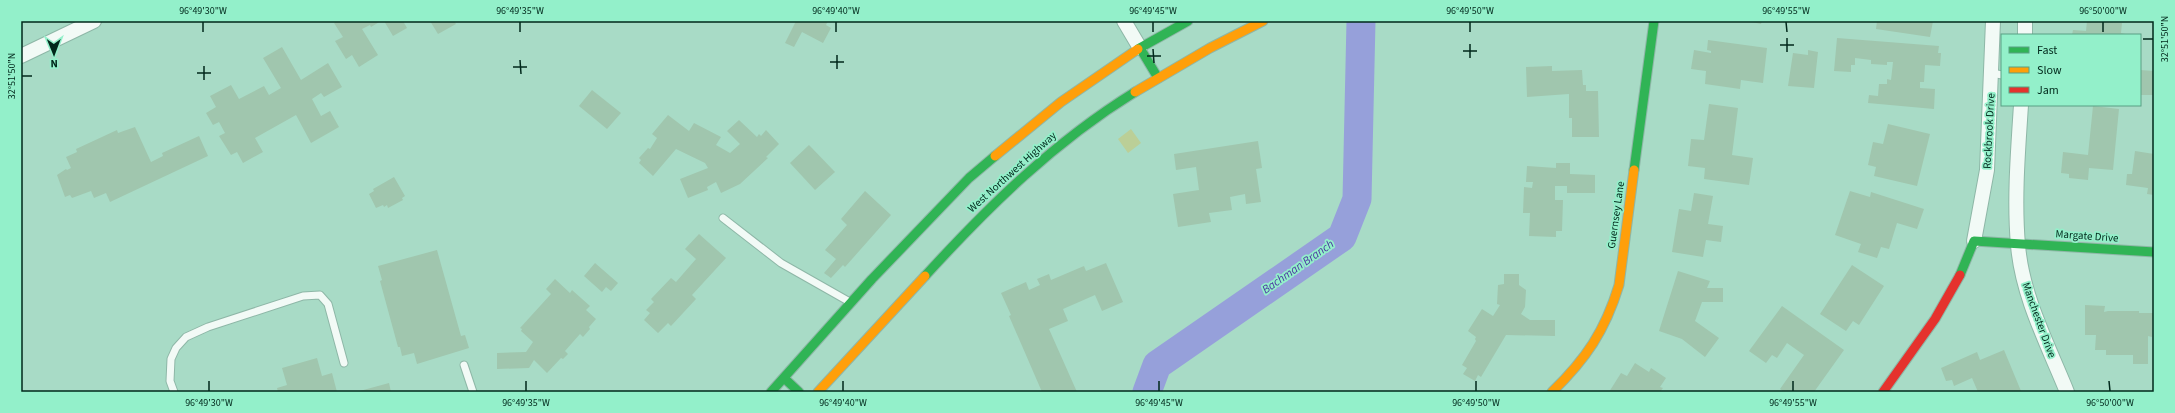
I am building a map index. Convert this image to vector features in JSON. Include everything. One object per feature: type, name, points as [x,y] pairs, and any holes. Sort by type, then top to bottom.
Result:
[{"type":"main road","name":"West Northwest Highway","points":[[771,392],[872,279],[969,178],[1060,102],[1140,48],[1188,21]]},
{"type":"main road","name":"West Northwest Highway","points":[[818,392],[962,235],[1013,185],[1064,141],[1158,78],[1263,21]]},
{"type":"main road","name":"Guernsey Lane","points":[[1552,392],[1576,369],[1594,346],[1614,304],[1618,285],[1654,21]]},
{"type":"main road","points":[[1140,48],[1158,78]]},
{"type":"main road","points":[[1974,241],[2018,246]]},
{"type":"main road","name":"Rockbrook Drive","points":[[1884,392],[1953,290],[1969,259],[1974,241]]},
{"type":"main road","name":"Margate Drive","points":[[2018,246],[2039,245],[2154,252]]},
{"type":"main road","points":[[784,378],[799,392]]},
{"type":"street","points":[[21,56],[94,21]]},
{"type":"street","points":[[1124,21],[1140,48]]},
{"type":"street","name":"Rockbrook Drive","points":[[1974,241],[1987,170],[1997,74],[1993,21]]},
{"type":"street","points":[[2024,34],[2025,21]]},
{"type":"street","points":[[2018,246],[2017,171],[2021,106]]},
{"type":"street","name":"Manchester Drive","points":[[2018,246],[2030,300],[2067,392]]},
{"type":"lane","points":[[723,218],[781,263],[852,303]]},
{"type":"lane","points":[[174,392],[170,374],[171,359],[176,348],[186,337],[208,327],[303,296],[320,295],[328,304],[344,363]]},
{"type":"lane","points":[[464,365],[473,392]]},
{"type":"green space","points":[[1131,129],[1141,143],[1128,153],[1118,139]]},
{"type":"building","points":[[337,21],[381,21],[371,27],[370,25],[362,29],[378,55],[359,67],[352,55],[346,59],[335,41],[343,37],[334,23]]},
{"type":"building","points":[[384,21],[403,21],[407,28],[393,36]]},
{"type":"building","points":[[430,21],[454,21],[456,24],[438,34]]},
{"type":"building","points":[[796,21],[828,21],[826,25],[831,28],[823,43],[802,32],[794,47],[785,43]]},
{"type":"building","points":[[1747,21],[1762,21],[1761,24]]},
{"type":"building","points":[[1877,21],[1933,21],[1930,37],[1876,29]]},
{"type":"building","points":[[2087,21],[2122,23],[2121,33],[2126,34],[2072,34],[2073,30],[2086,31]]},
{"type":"building","points":[[1837,38],[1939,46],[1938,53],[1941,53],[1940,66],[1925,65],[1924,82],[1920,82],[1920,88],[1935,89],[1934,109],[1868,103],[1869,95],[1878,96],[1879,84],[1887,84],[1887,79],[1891,80],[1893,62],[1887,62],[1887,65],[1871,64],[1871,60],[1855,58],[1855,65],[1851,65],[1851,72],[1834,71]]},
{"type":"building","points":[[1708,40],[1767,48],[1763,83],[1741,80],[1740,89],[1705,84],[1706,71],[1691,69],[1694,50],[1711,53],[1711,51],[1707,50]]},
{"type":"building","points":[[282,47],[301,80],[328,63],[342,87],[324,97],[321,93],[312,99],[321,116],[330,111],[339,127],[311,143],[296,115],[255,138],[263,152],[243,163],[237,152],[231,155],[219,136],[225,133],[219,122],[213,125],[206,113],[216,107],[210,96],[231,85],[239,99],[264,86],[269,95],[281,88],[263,58]]},
{"type":"building","points":[[1808,50],[1818,52],[1814,88],[1788,86],[1793,53],[1808,55]]},
{"type":"building","points":[[1552,66],[1552,71],[1582,70],[1583,85],[1586,85],[1586,91],[1598,91],[1599,137],[1572,137],[1572,118],[1569,118],[1569,94],[1527,97],[1526,67]]},
{"type":"building","points":[[2141,70],[2154,71],[2153,95],[2141,95]]},
{"type":"building","points":[[592,90],[621,113],[607,129],[579,106]]},
{"type":"building","points":[[1709,104],[1738,108],[1732,155],[1753,158],[1749,185],[1704,179],[1705,168],[1688,166],[1691,139],[1704,140]]},
{"type":"building","points":[[2093,106],[2119,109],[2113,170],[2089,168],[2088,180],[2069,178],[2069,174],[2061,173],[2063,152],[2088,155]]},
{"type":"building","points":[[668,115],[689,131],[694,123],[721,137],[716,145],[730,153],[740,144],[727,131],[739,120],[757,137],[759,134],[761,136],[766,130],[779,144],[766,157],[768,158],[740,184],[721,193],[716,182],[707,187],[708,190],[688,198],[680,179],[708,168],[705,163],[676,149],[653,176],[639,163],[641,160],[639,158],[648,148],[650,149],[657,138],[652,134]]},
{"type":"building","points":[[1888,124],[1930,134],[1917,186],[1874,176],[1876,167],[1868,165],[1873,142],[1883,144]]},
{"type":"building","points":[[135,127],[151,162],[163,156],[162,153],[199,136],[208,156],[110,202],[106,193],[94,198],[91,191],[72,198],[70,195],[65,197],[57,175],[66,169],[71,168],[66,157],[77,152],[76,149],[117,130],[118,133]]},
{"type":"building","points":[[1258,141],[1262,168],[1256,169],[1261,202],[1246,204],[1245,194],[1230,197],[1232,210],[1209,213],[1211,222],[1178,227],[1173,194],[1199,190],[1196,167],[1176,170],[1174,154]]},
{"type":"building","points":[[809,145],[835,172],[815,190],[790,163]]},
{"type":"building","points":[[2135,151],[2154,154],[2154,195],[2147,194],[2148,188],[2126,185],[2127,174],[2132,174]]},
{"type":"building","points":[[1556,163],[1570,163],[1570,174],[1595,175],[1595,193],[1567,193],[1567,186],[1555,186],[1555,200],[1563,200],[1562,231],[1556,231],[1556,237],[1529,236],[1530,213],[1523,213],[1524,187],[1532,188],[1533,182],[1526,182],[1527,166],[1556,168]]},
{"type":"building","points":[[394,177],[405,196],[402,198],[403,200],[388,208],[387,205],[384,207],[383,205],[376,208],[369,194],[374,191],[373,189]]},
{"type":"building","points":[[865,191],[891,215],[845,267],[843,265],[831,278],[824,273],[836,259],[825,250],[847,225],[841,219]]},
{"type":"building","points":[[1850,191],[1870,197],[1871,192],[1924,209],[1917,229],[1897,223],[1889,249],[1881,247],[1877,258],[1858,252],[1861,244],[1835,235]]},
{"type":"building","points":[[1694,193],[1713,196],[1708,224],[1723,226],[1721,242],[1706,240],[1703,257],[1672,252],[1679,209],[1691,211]]},
{"type":"building","points":[[699,234],[726,258],[692,295],[696,299],[671,326],[668,323],[658,333],[644,320],[650,313],[646,310],[654,302],[651,299],[671,278],[676,282],[696,259],[685,249]]},
{"type":"building","points":[[437,250],[461,336],[465,335],[469,348],[417,364],[414,353],[402,356],[400,347],[398,347],[380,281],[382,280],[378,266]]},
{"type":"building","points":[[595,263],[618,283],[611,291],[606,287],[602,292],[584,276]]},
{"type":"building","points":[[1106,263],[1123,302],[1102,311],[1095,295],[1063,309],[1068,321],[1049,329],[1077,392],[1042,392],[1009,316],[1011,315],[1001,293],[1026,282],[1029,290],[1040,285],[1037,279],[1049,274],[1051,280],[1084,266],[1086,271]]},
{"type":"building","points":[[1852,265],[1884,286],[1859,325],[1853,321],[1846,331],[1820,314]]},
{"type":"building","points":[[1678,271],[1710,281],[1707,288],[1723,288],[1723,302],[1702,302],[1695,321],[1719,338],[1705,357],[1682,339],[1659,331]]},
{"type":"building","points":[[1504,274],[1519,274],[1519,285],[1526,290],[1525,307],[1521,314],[1530,320],[1555,320],[1555,336],[1506,335],[1481,377],[1478,375],[1475,381],[1463,374],[1467,368],[1462,365],[1476,341],[1476,337],[1468,331],[1482,309],[1493,316],[1500,305],[1497,304],[1498,285],[1504,284]]},
{"type":"building","points":[[555,279],[570,293],[572,290],[590,306],[586,310],[596,319],[589,327],[590,329],[583,337],[580,334],[565,351],[568,354],[563,359],[561,358],[547,373],[534,360],[529,368],[497,369],[497,353],[526,352],[533,342],[521,331],[522,329],[520,328],[551,294],[546,289]]},
{"type":"building","points":[[2085,305],[2105,306],[2104,312],[2139,311],[2139,313],[2153,313],[2152,337],[2148,336],[2148,364],[2133,364],[2133,355],[2106,355],[2106,350],[2095,350],[2096,335],[2085,335]]},
{"type":"building","points":[[1782,306],[1844,350],[1814,392],[1784,392],[1780,389],[1804,355],[1787,343],[1777,358],[1772,355],[1766,363],[1749,351]]},
{"type":"building","points":[[2004,350],[2021,391],[1978,392],[1972,378],[1954,386],[1952,380],[1946,381],[1941,368],[1977,352],[1980,360]]},
{"type":"building","points":[[317,358],[322,376],[332,373],[337,392],[278,392],[277,388],[287,385],[282,368]]},
{"type":"building","points":[[1635,363],[1649,372],[1651,368],[1666,378],[1660,387],[1663,388],[1660,392],[1609,392],[1621,373],[1627,376]]},
{"type":"building","points":[[389,383],[391,392],[356,392]]},
{"type":"waterway","name":"Bachman Branch","points":[[1147,392],[1157,365],[1342,237],[1357,199],[1361,21]]},
{"type":"traffic: fast","points":[[1138,49],[1188,21]]},
{"type":"traffic: fast","points":[[1634,170],[1654,21]]},
{"type":"traffic: fast","points":[[1140,48],[1158,78]]},
{"type":"traffic: fast","points":[[925,276],[973,225],[1024,176],[1077,132],[1105,111],[1135,92]]},
{"type":"traffic: fast","points":[[771,392],[872,279],[969,178],[995,156]]},
{"type":"traffic: fast","points":[[1960,275],[1974,241],[2154,252]]},
{"type":"traffic: fast","points":[[784,378],[799,392]]},
{"type":"traffic: slow","points":[[1135,92],[1210,48],[1263,21]]},
{"type":"traffic: slow","points":[[995,156],[1061,102],[1138,49]]},
{"type":"traffic: slow","points":[[1552,392],[1575,368],[1593,343],[1601,330],[1619,285],[1634,170]]},
{"type":"traffic: slow","points":[[818,392],[925,276]]},
{"type":"traffic: jam","points":[[1883,392],[1935,319],[1960,275]]}]
